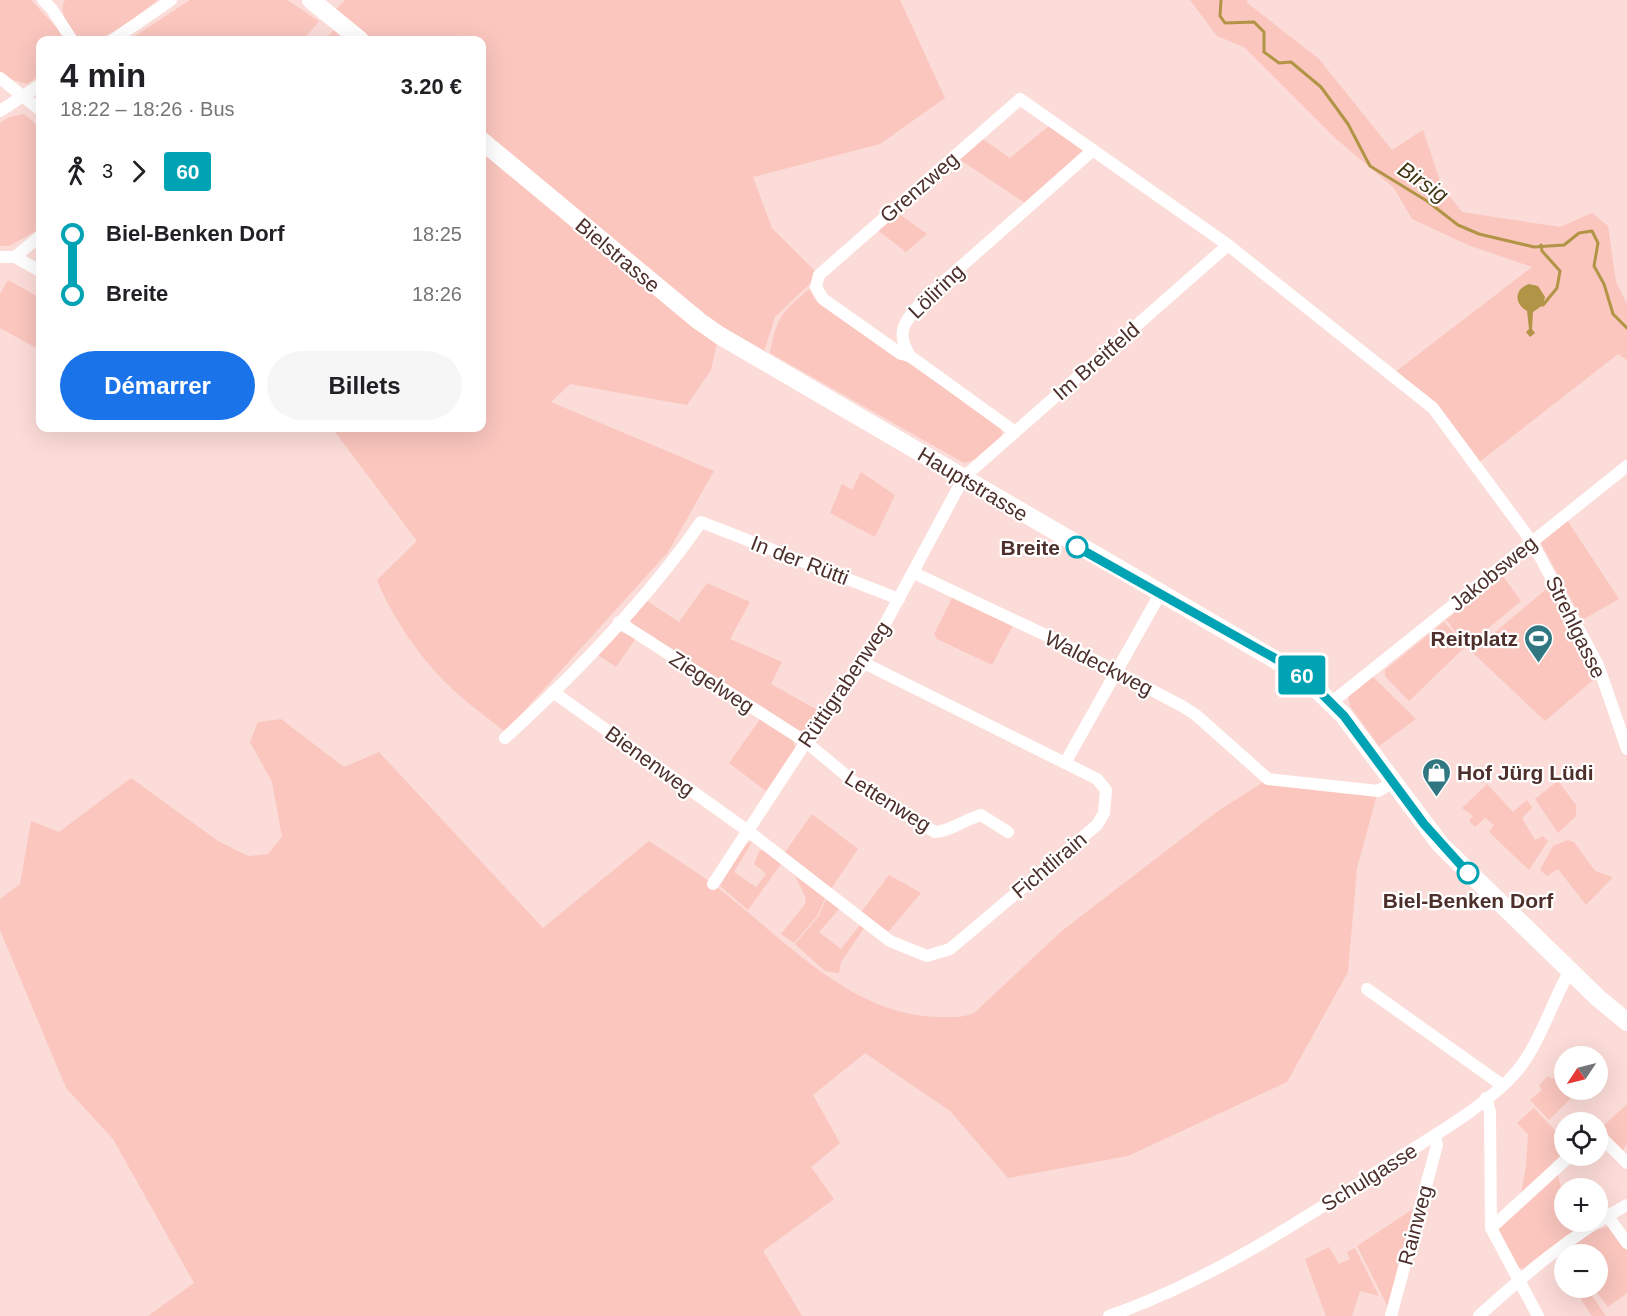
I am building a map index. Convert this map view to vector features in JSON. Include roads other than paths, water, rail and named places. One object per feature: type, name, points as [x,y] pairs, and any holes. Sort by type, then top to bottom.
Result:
[{"type":"main road","points":[[311,0],[355,36]]},
{"type":"main road","name":"Bielstrasse","points":[[486,144],[699,321],[761,361]]},
{"type":"main road","name":"Hauptstrasse","points":[[761,361],[964,477],[1160,594],[1292,668],[1332,702],[1440,844],[1627,1022]]},
{"type":"street","points":[[119,36],[171,0]]},
{"type":"street","points":[[50,3],[70,36]]},
{"type":"street","points":[[0,78],[36,107]]},
{"type":"street","points":[[0,111],[36,88]]},
{"type":"street","name":"Strehlgasse","points":[[1020,99],[1228,245],[1433,408],[1532,542],[1598,666],[1627,749]]},
{"type":"street","name":"Grenzweg","points":[[910,356],[901,354],[823,299],[816,287],[819,275],[1020,99]]},
{"type":"street","name":"Löliring","points":[[910,356],[903,344],[904,322],[923,300],[1093,150]]},
{"type":"street","points":[[15,257],[36,239]]},
{"type":"street","name":"Im Breitfeld","points":[[964,477],[1228,245]]},
{"type":"street","points":[[0,257],[15,257],[36,269]]},
{"type":"street","points":[[910,356],[1015,432]]},
{"type":"street","name":"Jakobsweg","points":[[1332,702],[1627,466]]},
{"type":"street","name":"Rüttigrabenweg","points":[[713,884],[806,742],[864,663],[964,477]]},
{"type":"street","name":"In der Rütti","points":[[619,622],[670,567],[701,522],[899,599]]},
{"type":"street","name":"Waldeckweg","points":[[914,573],[1117,671],[1197,715],[1268,779],[1378,791],[1393,782]]},
{"type":"street","points":[[1065,763],[1160,594]]},
{"type":"street","points":[[505,738],[553,692],[619,622]]},
{"type":"street","name":"Ziegelweg","points":[[619,622],[806,742]]},
{"type":"street","name":"Fichtlirain","points":[[748,831],[890,941],[927,956],[949,950],[1097,825],[1105,809],[1106,790],[1096,779],[864,663]]},
{"type":"street","name":"Bienenweg","points":[[553,692],[748,831]]},
{"type":"street","name":"Lettenweg","points":[[806,742],[853,783],[935,832],[945,832],[961,821],[981,815],[1008,832]]},
{"type":"street","name":"Schulgasse","points":[[1109,1316],[1160,1296],[1257,1245],[1435,1135],[1486,1098],[1522,1064],[1570,970]]},
{"type":"street","points":[[1367,989],[1502,1085]]},
{"type":"street","points":[[1486,1098],[1490,1112],[1491,1228],[1538,1316]]},
{"type":"street","name":"Rainweg","points":[[1390,1316],[1437,1145],[1435,1135]]},
{"type":"street","points":[[1608,1144],[1627,1163]]},
{"type":"street","points":[[1491,1228],[1559,1166]]},
{"type":"street","points":[[1608,1214],[1627,1205]]},
{"type":"street","points":[[1608,1216],[1627,1243]]},
{"type":"street","points":[[1479,1316],[1518,1280],[1584,1232]]},
{"type":"waterway","name":"Birsig","points":[[1221,0],[1220,16],[1225,23],[1254,22],[1264,32],[1264,52],[1279,63],[1291,62],[1321,87],[1348,124],[1370,166],[1427,201],[1458,225],[1479,234],[1534,247],[1564,245],[1579,233],[1592,231],[1598,243],[1594,266],[1604,284],[1613,314],[1627,328]]},
{"type":"waterway","points":[[1541,245],[1542,251],[1560,271],[1557,288],[1543,305]]},
{"type":"place","name":"Breite","points":[[1077,547]]},
{"type":"place","name":"Reitplatz","points":[[1539,664]]},
{"type":"place","name":"Hof Jürg Lüdi","points":[[1436,798]]},
{"type":"place","name":"Biel-Benken Dorf","points":[[1468,873]]}]
